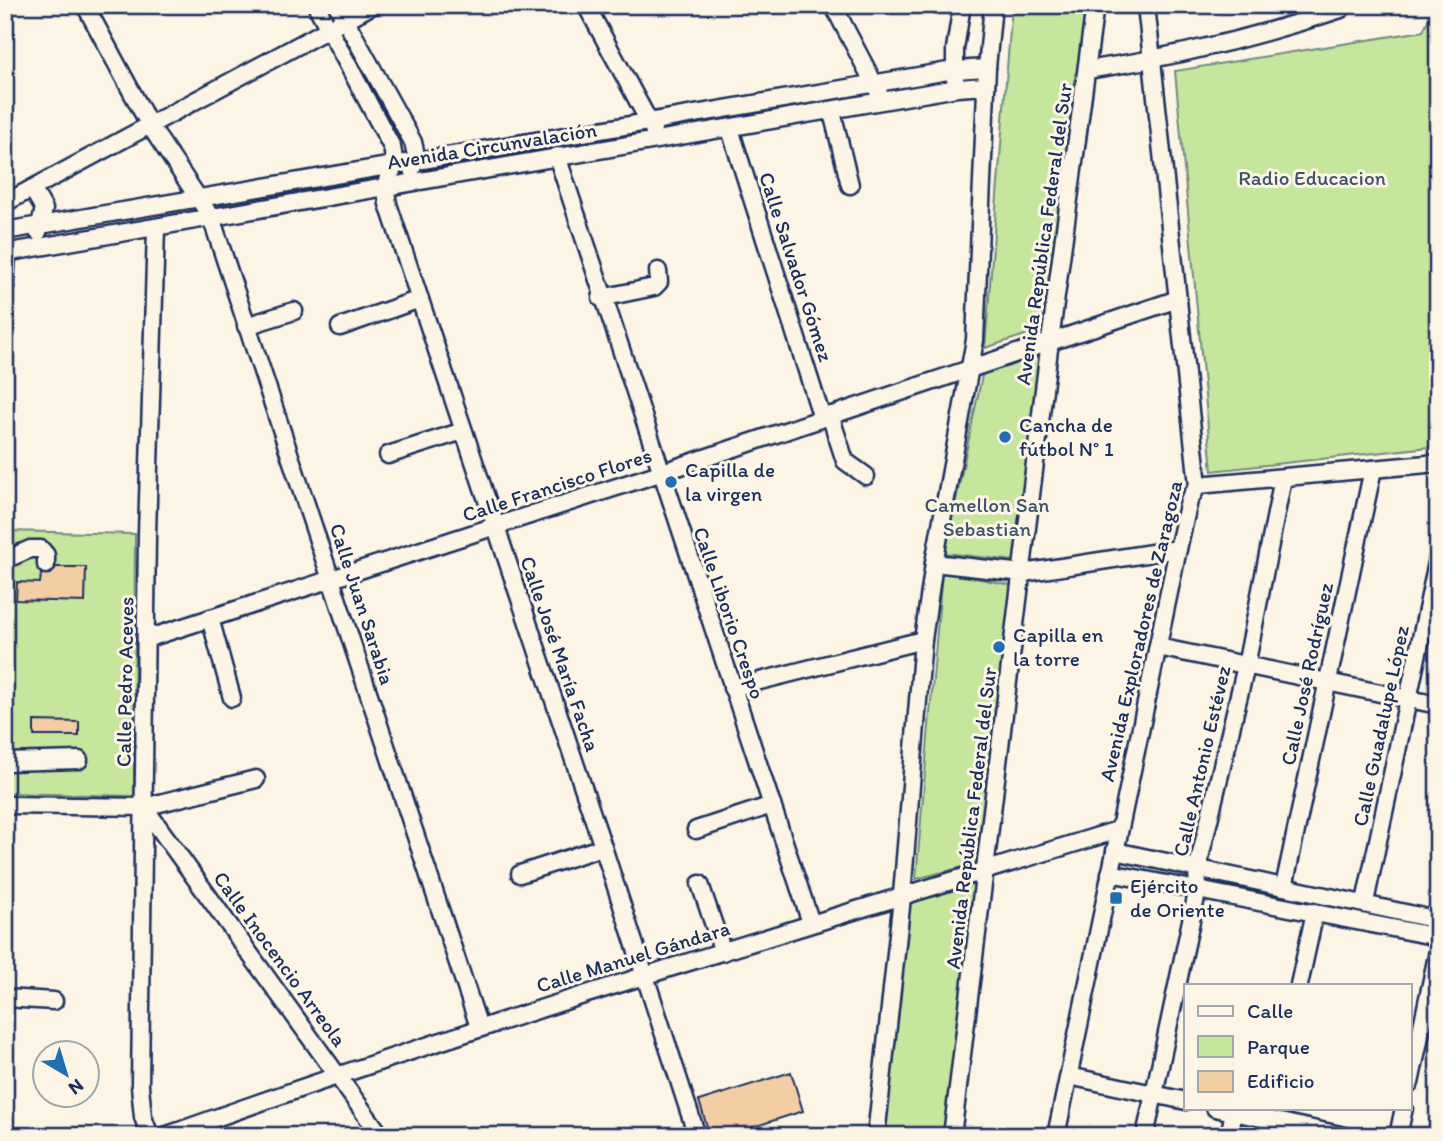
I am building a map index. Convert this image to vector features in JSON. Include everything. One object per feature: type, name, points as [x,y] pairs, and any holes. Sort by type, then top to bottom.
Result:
[{"type":"street","name":"Calle Juan Sarabia","points":[[85,5],[150,126],[196,200],[211,217],[479,1027]]},
{"type":"street","points":[[316,5],[392,147],[394,165],[385,186]]},
{"type":"street","points":[[337,5],[413,142],[414,162],[408,182]]},
{"type":"street","points":[[5,203],[373,5]]},
{"type":"street","points":[[586,5],[659,140]]},
{"type":"street","points":[[833,5],[884,102]]},
{"type":"street","points":[[957,88],[954,70],[962,5]]},
{"type":"street","points":[[876,1136],[902,894],[923,640],[934,563],[971,368],[981,237],[986,68],[993,5]]},
{"type":"street","name":"Avenida República Federal del Sur","points":[[952,1136],[1050,341],[1096,5]]},
{"type":"street","name":"Avenida Exploradores de Zaragoza","points":[[1056,1136],[1178,549],[1189,501],[1198,485],[1146,5]]},
{"type":"street","points":[[1087,70],[1152,60],[1258,37],[1346,7]]},
{"type":"street","name":"Avenida Circunvalación","points":[[5,231],[954,70],[986,68]]},
{"type":"street","name":"Avenida Circunvalación","points":[[6,253],[557,156],[832,112],[957,88],[986,86]]},
{"type":"street","points":[[768,103],[773,121]]},
{"type":"street","points":[[832,112],[850,186]]},
{"type":"street","name":"Calle Salvador Gómez","points":[[730,129],[826,416],[845,461],[866,475]]},
{"type":"street","name":"Calle Liborio Crespo","points":[[557,156],[601,298],[811,923]]},
{"type":"street","name":"Calle José María Facha","points":[[385,186],[696,1136]]},
{"type":"street","points":[[33,190],[44,209],[37,247]]},
{"type":"street","name":"Calle Pedro Aceves","points":[[150,1136],[142,1117],[140,1086],[146,639],[156,228]]},
{"type":"street","points":[[5,287],[6,253]]},
{"type":"street","points":[[601,298],[654,287],[659,282],[658,271]]},
{"type":"street","points":[[340,327],[420,299]]},
{"type":"street","name":"Calle Francisco Flores","points":[[146,639],[660,473],[1178,299]]},
{"type":"street","points":[[246,326],[294,311]]},
{"type":"street","points":[[388,455],[463,430]]},
{"type":"street","points":[[1198,485],[1438,463]]},
{"type":"street","name":"Calle José Rodríguez","points":[[1284,887],[1373,470]]},
{"type":"street","name":"Calle Antonio Estévez","points":[[1144,1136],[1198,888],[1197,870],[1246,666],[1283,478]]},
{"type":"street","points":[[5,560],[30,549],[41,549],[46,555],[46,565]]},
{"type":"street","points":[[934,563],[1023,573],[1178,549]]},
{"type":"street","name":"Calle Guadalupe López","points":[[1365,902],[1438,558]]},
{"type":"street","points":[[211,618],[232,698]]},
{"type":"street","points":[[732,688],[923,640]]},
{"type":"street","points":[[1158,647],[1438,705]]},
{"type":"street","points":[[5,762],[79,760]]},
{"type":"street","points":[[5,805],[144,807],[256,779]]},
{"type":"street","points":[[696,830],[772,805]]},
{"type":"street","name":"Calle Inocencio Arreola","points":[[144,807],[381,1136]]},
{"type":"street","name":"Calle Manuel Gándara","points":[[165,1136],[337,1074],[479,1027],[902,894],[1118,830]]},
{"type":"street","points":[[520,874],[603,847]]},
{"type":"street","points":[[1115,851],[1197,870],[1365,902],[1438,920]]},
{"type":"street","points":[[1110,873],[1198,888],[1438,937]]},
{"type":"street","points":[[700,884],[723,952]]},
{"type":"street","points":[[1299,984],[1315,912]]},
{"type":"street","points":[[1412,1074],[1438,951]]},
{"type":"street","points":[[5,998],[54,1001]]},
{"type":"street","points":[[1069,1076],[1184,1101]]},
{"type":"street","points":[[1224,1110],[1315,1133],[1345,1136]]},
{"type":"street","points":[[1398,1136],[1404,1110]]},
{"type":"street","points":[[1229,1136],[1234,1112]]},
{"type":"green space","points":[[1012,5],[1091,5],[1047,328],[985,348]]},
{"type":"green space","name":"Radio Educacion","points":[[1435,5],[1438,446],[1212,471],[1175,71],[1423,31]]},
{"type":"green space","name":"Camellon San Sebastian","points":[[1046,352],[1015,561],[945,553],[983,371]]},
{"type":"green space","points":[[8,531],[135,534],[134,796],[5,793]]},
{"type":"green space","points":[[942,572],[1012,585],[978,863],[916,879]]},
{"type":"green space","points":[[978,878],[945,1136],[880,1136],[909,895]]},
{"type":"building","points":[[56,567],[86,567],[85,602],[16,600],[17,582],[40,583],[41,574],[51,574]]},
{"type":"building","points":[[34,721],[79,722],[79,736],[34,736]]},
{"type":"building","points":[[791,1072],[803,1111],[725,1136],[710,1136],[699,1101]]},
{"type":"place","name":"Cancha de fútbol N° 1","points":[[1005,437]]},
{"type":"place","name":"Capilla de la virgen","points":[[671,482]]},
{"type":"place","name":"Capilla en la torre","points":[[999,647]]},
{"type":"place","name":"Ejército de Oriente","points":[[1116,898]]}]
